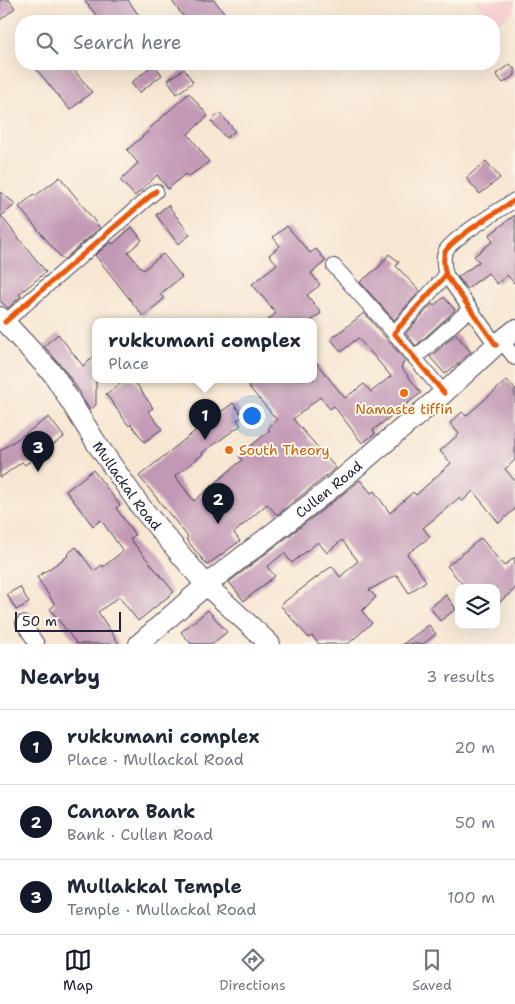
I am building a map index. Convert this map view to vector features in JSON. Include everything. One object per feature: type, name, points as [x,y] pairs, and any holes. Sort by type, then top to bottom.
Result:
[{"type":"main road","name":"Mullackal Road","points":[[2,319],[54,375],[97,444],[141,507],[206,585],[270,644]]},
{"type":"main road","name":"Cullen Road","points":[[138,644],[206,585],[330,489],[444,393],[504,338]]},
{"type":"street","points":[[2,319],[156,191]]},
{"type":"street","points":[[515,200],[454,241],[446,252],[443,265],[446,276],[470,309],[504,338],[515,358]]},
{"type":"street","points":[[334,266],[444,393]]},
{"type":"street","points":[[394,333],[446,276]]},
{"type":"street","points":[[414,358],[470,309]]},
{"type":"street","points":[[23,623],[37,644]]},
{"type":"shaded area","points":[[476,0],[515,0],[515,10],[500,22],[500,15],[485,15]]},
{"type":"building","points":[[0,0],[9,0],[15,8],[0,20]]},
{"type":"building","points":[[84,0],[128,0],[139,15],[96,15]]},
{"type":"building","points":[[171,0],[214,0],[226,15],[182,15]]},
{"type":"building","points":[[510,64],[515,70],[515,75],[503,83],[496,74]]},
{"type":"building","points":[[37,70],[74,70],[92,92],[70,110]]},
{"type":"building","points":[[147,70],[158,70],[162,75],[139,93],[131,83]]},
{"type":"building","points":[[185,70],[193,82],[177,94],[168,80]]},
{"type":"building","points":[[189,93],[208,116],[188,134],[209,162],[188,177],[185,174],[168,189],[157,175],[135,196],[120,180],[138,163],[127,150]]},
{"type":"building","points":[[220,113],[235,131],[226,138],[211,121]]},
{"type":"building","points":[[486,161],[500,178],[480,194],[466,178]]},
{"type":"building","points":[[60,177],[100,228],[63,260],[19,207],[34,194],[35,196]]},
{"type":"building","points":[[0,192],[16,204],[1,216],[46,272],[19,294],[21,296],[8,308],[0,301]]},
{"type":"building","points":[[168,205],[190,235],[178,244],[156,215]]},
{"type":"building","points":[[515,215],[515,284],[507,275],[497,284],[488,273],[467,289],[458,277],[479,262],[474,256],[493,241],[489,235]]},
{"type":"building","points":[[287,226],[310,253],[316,249],[326,261],[311,273],[320,285],[307,295],[321,313],[315,318],[270,318],[276,313],[252,284],[277,264],[269,255],[280,246],[273,237]]},
{"type":"building","points":[[132,227],[142,240],[128,252],[143,270],[163,254],[182,277],[160,294],[164,299],[143,316],[95,255],[111,242],[113,244]]},
{"type":"building","points":[[389,254],[399,262],[396,266],[420,291],[394,320],[360,282],[380,266]]},
{"type":"building","points":[[444,297],[455,310],[416,346],[406,333],[432,304],[434,306]]},
{"type":"building","points":[[364,313],[406,361],[401,367],[421,393],[373,430],[375,434],[362,443],[334,406],[330,409],[320,397],[293,419],[336,468],[277,515],[267,504],[234,533],[240,541],[207,565],[186,539],[188,537],[139,476],[233,403],[243,416],[237,420],[241,425],[202,453],[175,476],[194,501],[242,460],[239,456],[270,430],[268,428],[277,420],[249,387],[254,383],[317,383],[317,364],[345,398],[364,384],[371,392],[391,376],[358,338],[341,352],[331,339]]},
{"type":"building","points":[[58,334],[83,366],[92,358],[92,383],[96,383],[96,405],[90,410],[64,369],[44,346]]},
{"type":"building","points":[[456,334],[471,352],[445,374],[430,357]]},
{"type":"building","points":[[507,380],[515,389],[515,460],[505,469],[515,481],[515,509],[499,523],[473,491],[462,502],[459,498],[423,528],[430,537],[407,554],[426,581],[409,593],[397,575],[369,590],[376,597],[362,611],[372,623],[348,644],[319,644],[312,636],[309,638],[280,605],[332,566],[340,577],[358,561],[342,540],[327,553],[318,542],[292,563],[284,553],[267,567],[275,576],[244,601],[229,582],[360,480],[371,493],[374,491],[390,513],[413,492],[416,495],[451,463],[440,451],[459,434],[450,423],[462,412],[466,416]]},
{"type":"building","points":[[121,383],[136,383],[153,408],[148,411],[162,429],[144,442],[131,424],[129,426],[106,394]]},
{"type":"building","points":[[49,417],[64,437],[25,465],[22,462],[0,478],[0,451]]},
{"type":"building","points":[[93,470],[120,505],[116,508],[135,535],[130,539],[174,592],[138,621],[119,597],[98,612],[119,644],[77,644],[50,609],[55,605],[37,577],[68,556],[67,554],[76,547],[94,571],[102,565],[103,567],[123,551],[101,520],[93,526],[66,491]]},
{"type":"building","points":[[481,538],[504,566],[515,557],[515,589],[500,602],[500,584],[463,584],[447,566]]},
{"type":"building","points":[[20,587],[29,603],[16,610],[7,594]]},
{"type":"building","points":[[446,595],[455,610],[440,621],[430,607]]},
{"type":"building","points":[[208,610],[227,632],[212,644],[191,644],[181,632]]},
{"type":"building","points":[[429,625],[436,634],[423,644],[403,644]]},
{"type":"cycle path","points":[[5,322],[156,191]]},
{"type":"cycle path","points":[[496,345],[446,275],[444,258],[445,252],[456,240],[515,200]]},
{"type":"cycle path","points":[[444,393],[394,333],[446,275]]},
{"type":"place","name":"Namaste tiffin","points":[[404,393]]},
{"type":"place","name":"rukkumani complex","points":[[205,440]]},
{"type":"place","name":"South Theory","points":[[229,450]]},
{"type":"place","name":"Mullakkal Temple","points":[[38,472]]},
{"type":"place","name":"Canara Bank","points":[[218,524]]}]
